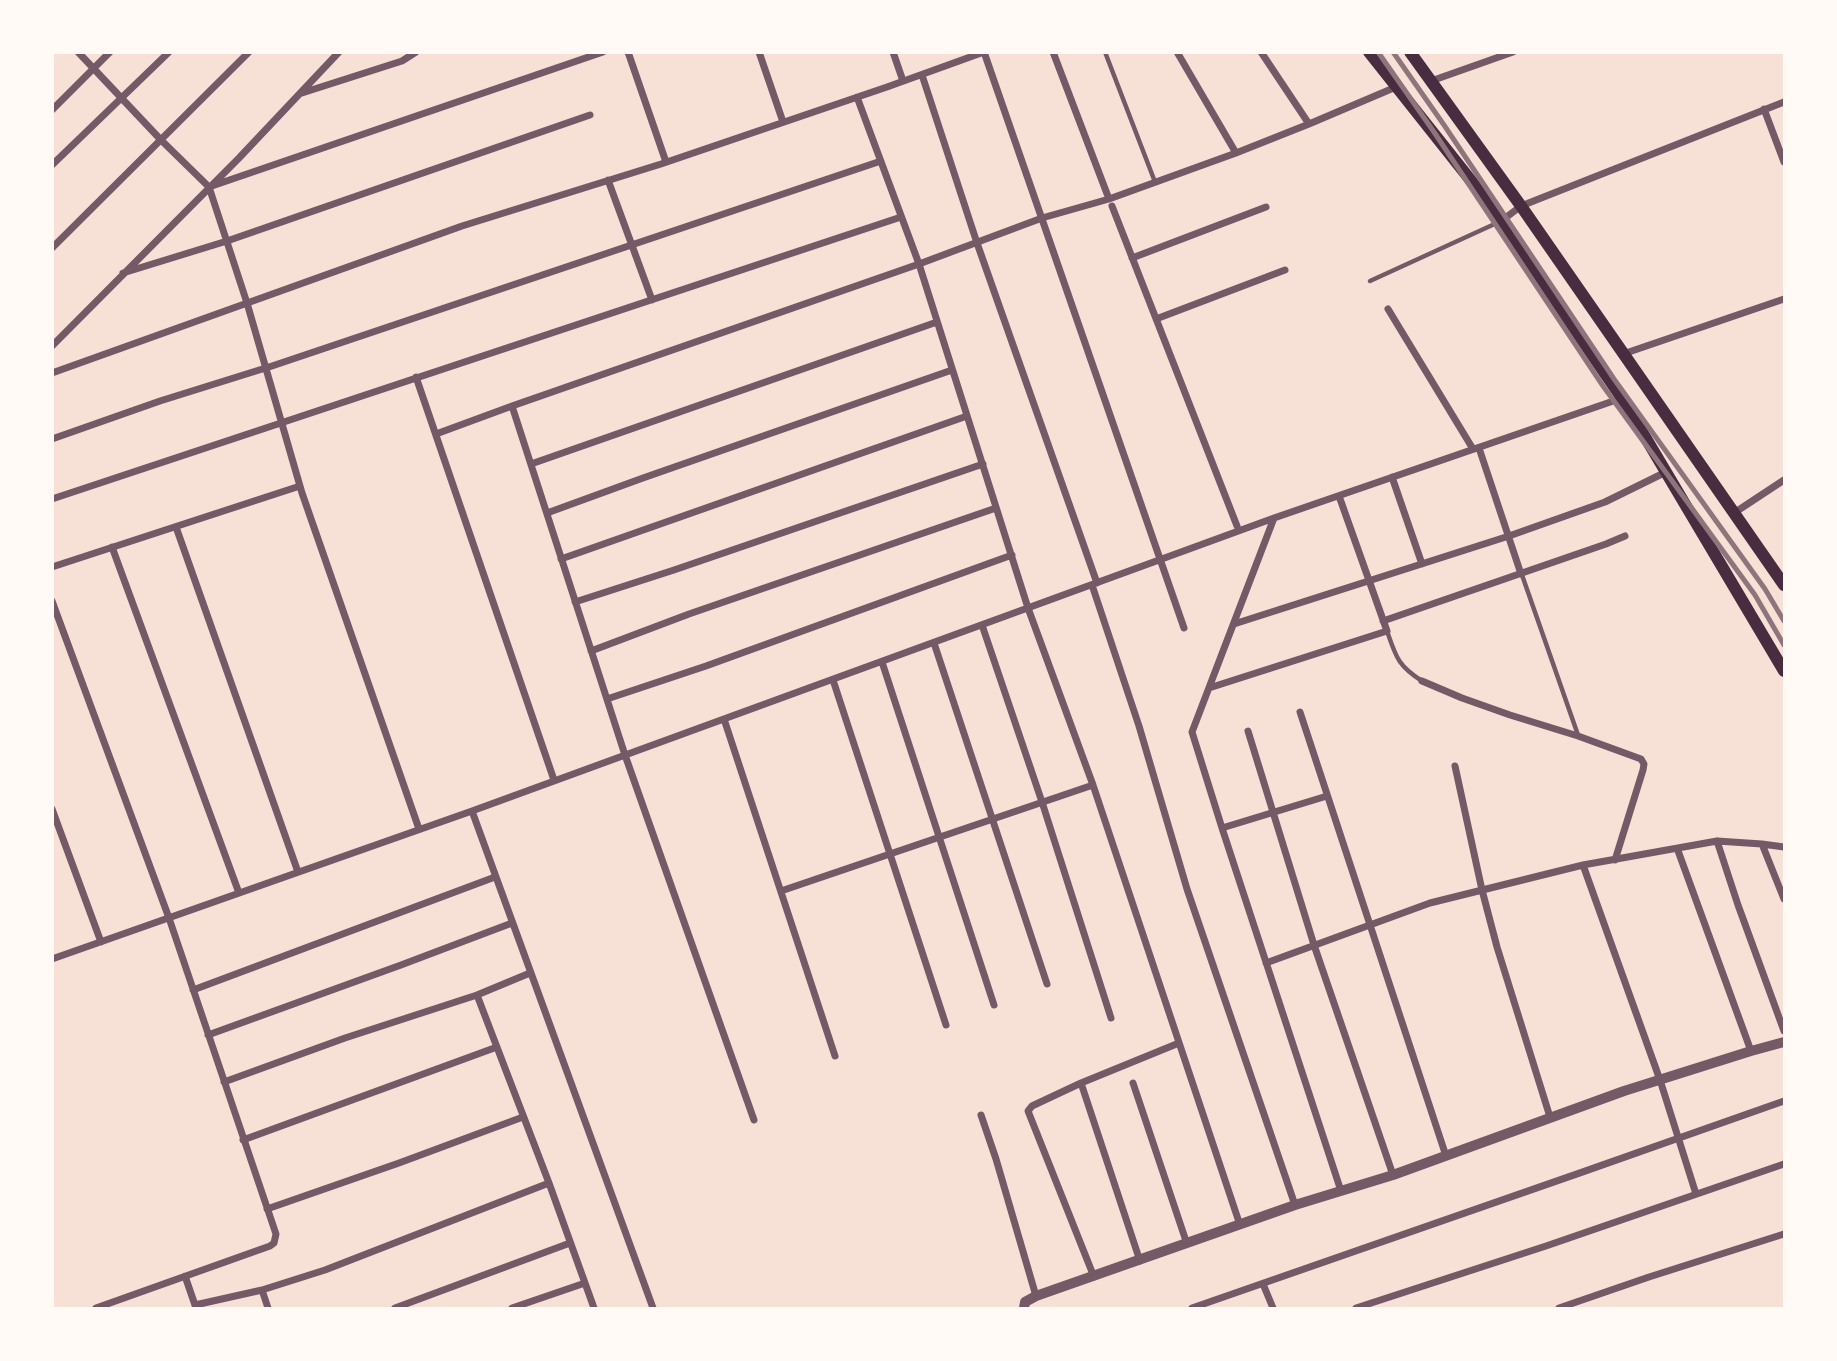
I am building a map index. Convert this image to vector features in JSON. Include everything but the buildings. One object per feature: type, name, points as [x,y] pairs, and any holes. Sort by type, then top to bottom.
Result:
[{"type":"main road","points":[[1369,52],[1484,197],[1622,398],[1784,671]]},
{"type":"main road","points":[[1410,52],[1521,206],[1784,585]]},
{"type":"street","points":[[78,52],[160,140],[209,187],[247,303],[300,486],[419,829]]},
{"type":"street","points":[[52,110],[110,52]]},
{"type":"street","points":[[52,165],[169,52]]},
{"type":"street","points":[[52,248],[248,52]]},
{"type":"street","points":[[52,346],[339,52]]},
{"type":"street","points":[[301,93],[402,61],[416,52]]},
{"type":"street","points":[[209,187],[603,52]]},
{"type":"street","points":[[628,52],[666,162]]},
{"type":"street","points":[[759,52],[783,122]]},
{"type":"street","points":[[893,52],[903,81]]},
{"type":"street","points":[[52,373],[462,226],[666,162],[984,52],[1184,628]]},
{"type":"street","points":[[1053,52],[1238,528]]},
{"type":"street","points":[[1177,52],[1236,153]]},
{"type":"street","points":[[1261,52],[1309,124]]},
{"type":"street","points":[[1431,81],[1513,52]]},
{"type":"street","points":[[922,75],[1095,584],[1187,889],[1296,1205]]},
{"type":"street","points":[[436,434],[1042,218],[1110,203],[1396,87]]},
{"type":"street","points":[[857,97],[919,264],[1028,608],[1093,785],[1240,1225]]},
{"type":"street","points":[[1500,222],[1521,206],[1784,102]]},
{"type":"street","points":[[1763,109],[1784,162]]},
{"type":"street","points":[[123,273],[227,241],[590,116]]},
{"type":"street","points":[[52,439],[881,161]]},
{"type":"street","points":[[608,180],[652,300]]},
{"type":"street","points":[[1132,258],[1266,207]]},
{"type":"street","points":[[52,499],[901,218]]},
{"type":"street","points":[[1156,319],[1285,270]]},
{"type":"street","points":[[1623,354],[1784,299]]},
{"type":"street","points":[[1388,309],[1476,449],[1521,573]]},
{"type":"street","points":[[531,464],[937,322]]},
{"type":"street","points":[[547,513],[953,370]]},
{"type":"street","points":[[416,377],[554,780]]},
{"type":"street","points":[[52,959],[833,680],[1095,584],[1238,528],[1622,398]]},
{"type":"street","points":[[512,406],[625,755],[754,1120]]},
{"type":"street","points":[[561,559],[967,416]]},
{"type":"street","points":[[575,602],[983,464]]},
{"type":"street","points":[[1234,624],[1509,536],[1605,502],[1666,472]]},
{"type":"street","points":[[1392,477],[1422,564]]},
{"type":"street","points":[[1734,513],[1784,480]]},
{"type":"street","points":[[52,567],[300,486]]},
{"type":"street","points":[[1209,688],[1387,631],[1339,496]]},
{"type":"street","points":[[591,650],[996,508]]},
{"type":"street","points":[[1274,518],[1192,732],[1341,1191]]},
{"type":"street","points":[[176,527],[298,872]]},
{"type":"street","points":[[1383,621],[1625,536]]},
{"type":"street","points":[[112,547],[239,893]]},
{"type":"street","points":[[607,699],[1012,555]]},
{"type":"street","points":[[52,601],[169,918],[276,1234],[274,1243],[270,1246],[96,1308]]},
{"type":"street","points":[[982,625],[1111,1018]]},
{"type":"street","points":[[934,643],[1047,984]]},
{"type":"street","points":[[882,662],[994,1005]]},
{"type":"street","points":[[833,680],[946,1026]]},
{"type":"street","points":[[1422,681],[1498,711],[1641,759],[1644,764],[1615,860]]},
{"type":"street","points":[[1300,712],[1446,1156]]},
{"type":"street","points":[[724,719],[835,1056]]},
{"type":"street","points":[[1248,732],[1314,945],[1393,1175]]},
{"type":"street","points":[[1455,766],[1497,947],[1550,1118]]},
{"type":"street","points":[[781,891],[1093,785]]},
{"type":"street","points":[[1222,828],[1327,796]]},
{"type":"street","points":[[52,809],[101,942]]},
{"type":"street","points":[[472,811],[652,1308]]},
{"type":"street","points":[[1266,962],[1430,904],[1583,865],[1717,841],[1784,847]]},
{"type":"street","points":[[1717,841],[1784,1031]]},
{"type":"street","points":[[1762,844],[1784,899]]},
{"type":"street","points":[[1677,848],[1751,1051]]},
{"type":"street","points":[[1583,865],[1660,1080],[1696,1194]]},
{"type":"street","points":[[193,990],[495,877]]},
{"type":"street","points":[[208,1035],[512,923]]},
{"type":"street","points":[[224,1082],[345,1038],[477,995],[530,973]]},
{"type":"street","points":[[477,995],[594,1308]]},
{"type":"street","points":[[1024,1308],[1025,1302],[1036,1296],[1296,1205],[1393,1175],[1660,1080],[1784,1042]]},
{"type":"street","points":[[1094,1277],[1028,1111],[1032,1106],[1081,1083],[1179,1043]]},
{"type":"street","points":[[243,1140],[497,1046]]},
{"type":"street","points":[[1081,1083],[1140,1261]]},
{"type":"street","points":[[1133,1083],[1187,1244]]},
{"type":"street","points":[[1192,1308],[1533,1188],[1679,1140],[1784,1101]]},
{"type":"street","points":[[981,1115],[1036,1296]]},
{"type":"street","points":[[267,1209],[523,1117]]},
{"type":"street","points":[[1356,1308],[1784,1164]]},
{"type":"street","points":[[185,1276],[195,1307],[262,1290],[325,1270],[549,1183]]},
{"type":"street","points":[[1559,1308],[1784,1234]]},
{"type":"street","points":[[395,1308],[570,1243]]},
{"type":"street","points":[[512,1308],[585,1283]]},
{"type":"street","points":[[1263,1284],[1273,1308]]},
{"type":"street","points":[[262,1290],[268,1308]]},
{"type":"lane","points":[[1105,52],[1155,183]]},
{"type":"lane","points":[[1370,281],[1500,222]]},
{"type":"lane","points":[[1521,573],[1578,736]]},
{"type":"lane","points":[[1387,631],[1400,664],[1422,681]]},
{"type":"railway","points":[[1378,52],[1603,386],[1755,595],[1784,645]]},
{"type":"railway","points":[[1393,52],[1614,379],[1765,589],[1784,621]]}]
